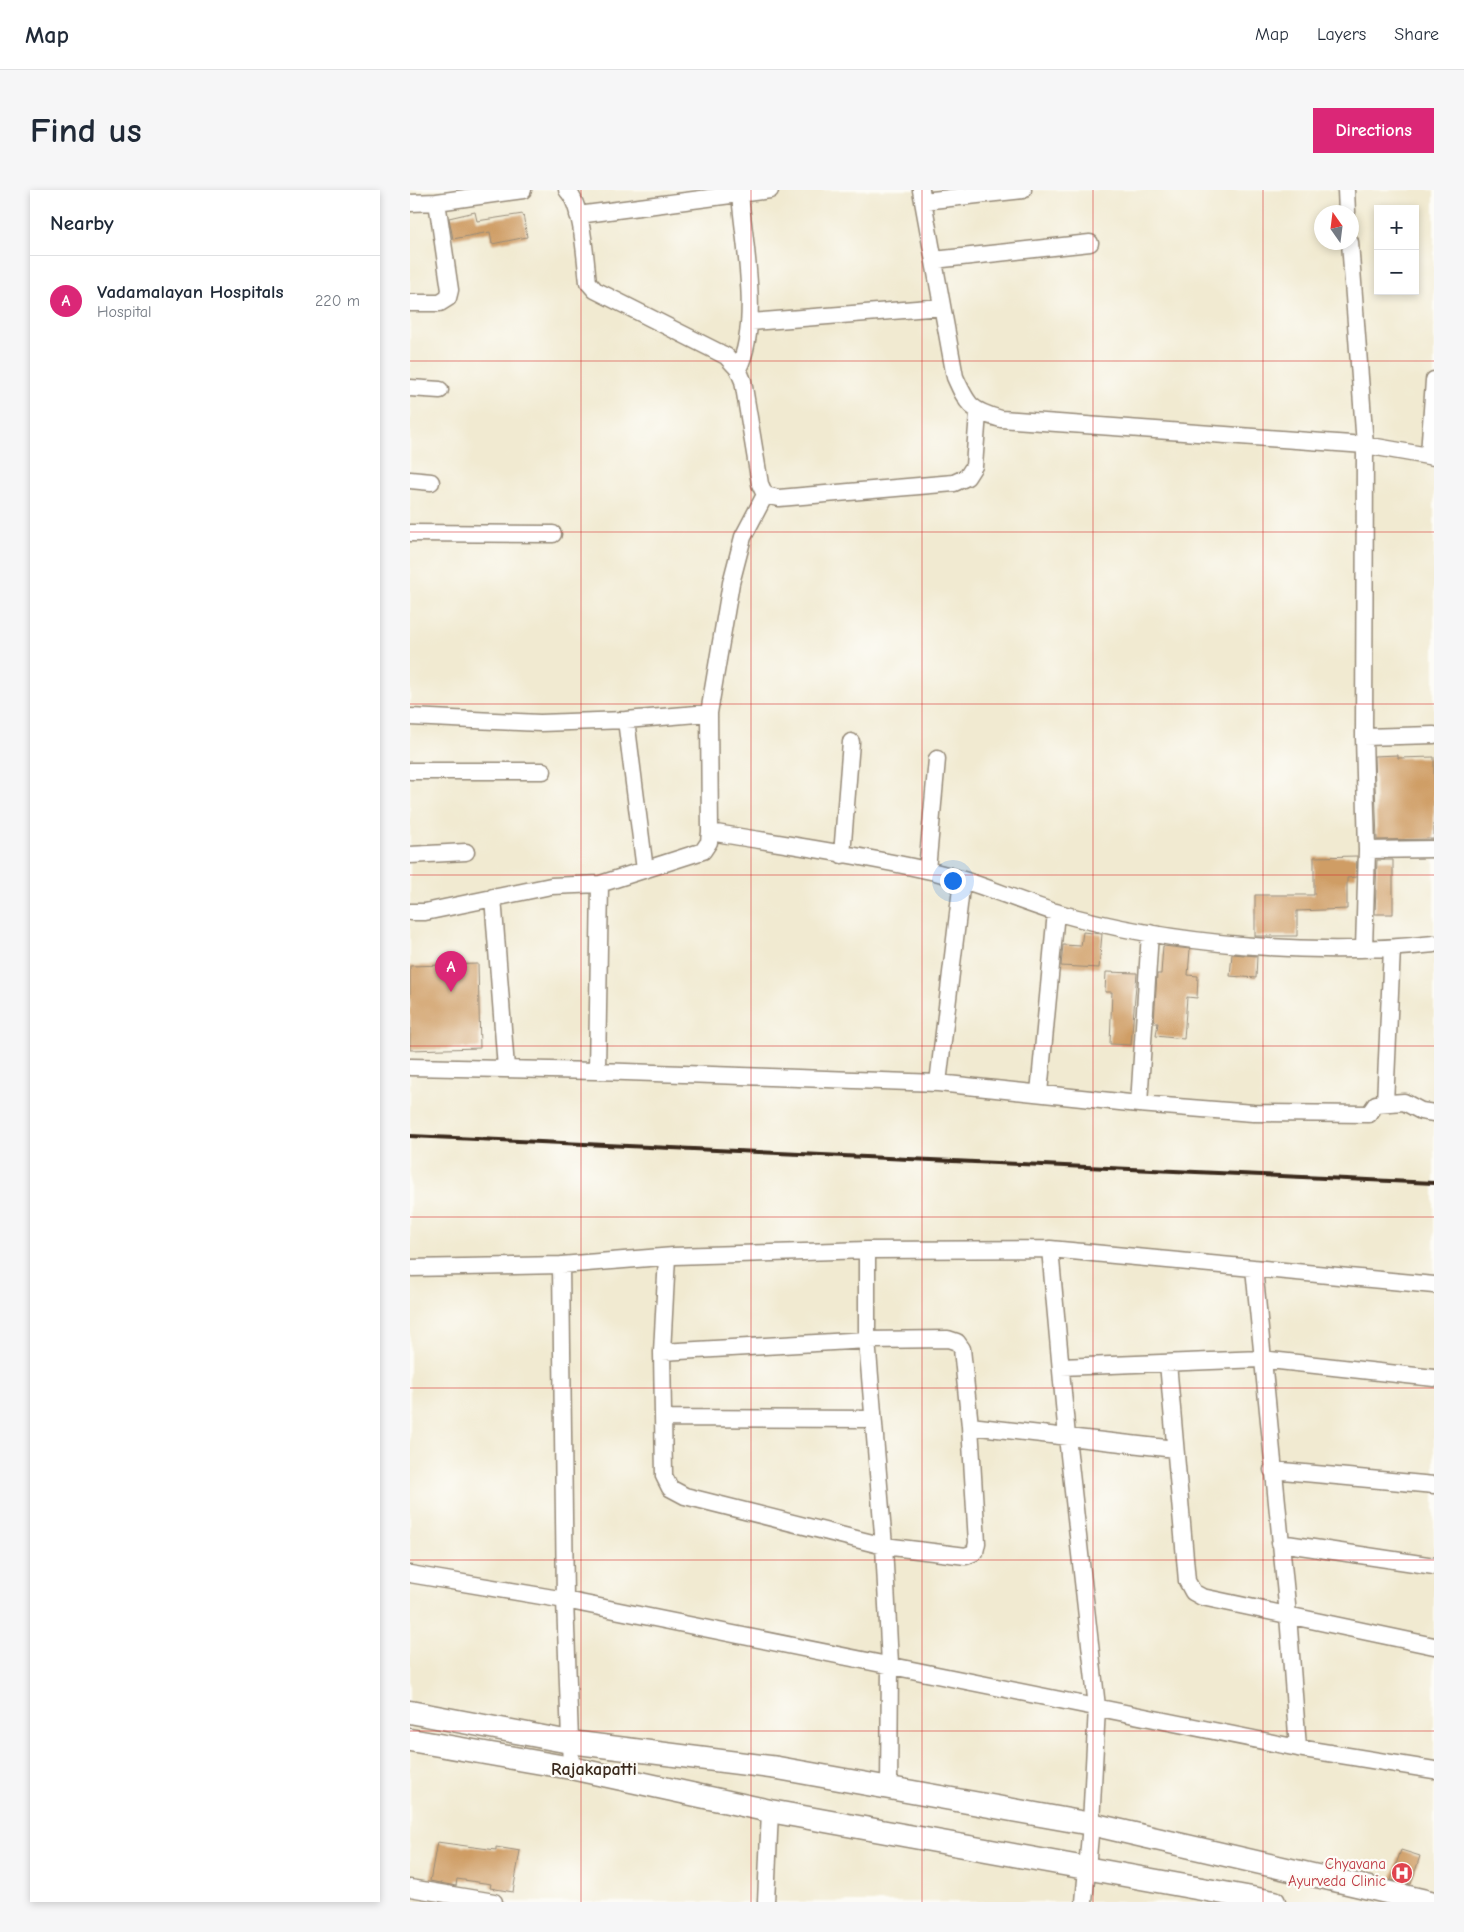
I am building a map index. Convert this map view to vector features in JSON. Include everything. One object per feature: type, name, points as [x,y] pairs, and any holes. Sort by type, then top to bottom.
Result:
[{"type":"main road","points":[[410,1712],[570,1742],[778,1768],[1091,1824],[1430,1902]]},
{"type":"main road","points":[[410,1740],[571,1768],[770,1811],[1274,1902]]},
{"type":"street","points":[[410,203],[437,202],[480,192],[523,190]]},
{"type":"street","points":[[567,190],[572,195],[578,215],[588,282],[595,290],[726,356],[738,368],[743,381],[760,484],[766,495],[779,498],[954,483],[967,477],[974,466],[978,413]]},
{"type":"street","points":[[578,215],[770,190]]},
{"type":"street","points":[[1023,190],[922,196],[955,377],[965,399],[978,413],[1002,419],[1365,445],[1432,456],[1434,380]]},
{"type":"street","points":[[1346,190],[1347,205]]},
{"type":"street","points":[[738,368],[746,353],[751,322],[740,194]]},
{"type":"street","points":[[410,303],[440,303],[448,298],[450,290],[437,202]]},
{"type":"street","points":[[934,260],[1090,244]]},
{"type":"street","points":[[1351,250],[1365,445],[1364,737],[1367,850],[1364,948]]},
{"type":"street","points":[[751,322],[942,307]]},
{"type":"street","points":[[410,388],[440,390]]},
{"type":"street","points":[[410,480],[431,482]]},
{"type":"street","points":[[410,912],[425,912],[551,886],[600,884],[703,851],[709,842],[710,832],[709,713],[731,583],[743,537],[766,495]]},
{"type":"street","points":[[410,533],[552,534]]},
{"type":"street","points":[[410,717],[540,723],[626,720],[709,713]]},
{"type":"street","points":[[626,720],[645,870]]},
{"type":"street","points":[[1364,737],[1434,735]]},
{"type":"street","points":[[842,855],[851,742]]},
{"type":"street","points":[[927,870],[937,759]]},
{"type":"street","points":[[410,771],[543,771]]},
{"type":"street","points":[[710,832],[927,870],[1056,912],[1150,933],[1262,946],[1392,948],[1434,944]]},
{"type":"street","points":[[1367,850],[1434,849]]},
{"type":"street","points":[[410,855],[466,852]]},
{"type":"street","points":[[938,1083],[962,880]]},
{"type":"street","points":[[597,1071],[600,884]]},
{"type":"street","points":[[493,897],[506,1068]]},
{"type":"street","points":[[1038,1093],[1056,912]]},
{"type":"street","points":[[1139,1104],[1150,933]]},
{"type":"street","points":[[1385,1103],[1392,948]]},
{"type":"street","points":[[410,1067],[506,1068],[938,1083],[1139,1104],[1254,1113],[1369,1114],[1376,1104],[1404,1102],[1421,1110],[1434,1113]]},
{"type":"street","points":[[1050,1249],[1067,1437],[1097,1707],[1091,1824],[1084,1902]]},
{"type":"street","points":[[410,1268],[561,1265],[667,1256],[867,1250],[1050,1249],[1434,1285]]},
{"type":"street","points":[[867,1250],[867,1340],[884,1546],[890,1664],[889,1788]]},
{"type":"street","points":[[662,1352],[867,1340],[948,1339],[957,1342],[962,1349],[970,1426],[977,1543],[974,1552],[966,1556],[884,1546],[685,1496],[670,1488],[664,1476],[662,1352],[667,1256]]},
{"type":"street","points":[[561,1265],[565,1600],[571,1768]]},
{"type":"street","points":[[1254,1268],[1261,1359],[1288,1615],[1298,1748]]},
{"type":"street","points":[[1061,1367],[1261,1359],[1434,1378]]},
{"type":"street","points":[[1168,1363],[1187,1581],[1193,1592],[1202,1597],[1434,1646]]},
{"type":"street","points":[[663,1418],[873,1419]]},
{"type":"street","points":[[970,1426],[1175,1449]]},
{"type":"street","points":[[1272,1470],[1434,1485]]},
{"type":"street","points":[[1280,1543],[1434,1566]]},
{"type":"street","points":[[410,1574],[565,1600],[890,1664],[1298,1748],[1434,1770]]},
{"type":"street","points":[[766,1902],[770,1811]]},
{"type":"street","points":[[410,1888],[494,1902]]},
{"type":"building","points":[[475,212],[477,221],[523,214],[527,237],[492,244],[490,232],[453,239],[449,218]]},
{"type":"building","points":[[1398,755],[1398,758],[1434,757],[1434,839],[1377,840],[1374,756]]},
{"type":"building","points":[[1357,856],[1356,877],[1347,878],[1347,909],[1297,911],[1297,936],[1255,936],[1255,895],[1314,895],[1314,857]]},
{"type":"building","points":[[1377,860],[1393,860],[1393,914],[1375,914]]},
{"type":"building","points":[[1083,932],[1102,934],[1099,968],[1061,966],[1063,945],[1081,946]]},
{"type":"building","points":[[1163,946],[1190,949],[1188,975],[1198,976],[1197,998],[1187,997],[1184,1039],[1156,1036],[1158,1023],[1154,1023],[1157,974],[1161,974]]},
{"type":"building","points":[[1232,954],[1257,956],[1256,978],[1230,976]]},
{"type":"building","points":[[478,964],[480,1048],[410,1050],[410,966]]},
{"type":"building","points":[[1106,972],[1137,973],[1131,1045],[1110,1044],[1112,992],[1105,992]]},
{"type":"building","points":[[437,1842],[496,1850],[496,1847],[520,1851],[513,1892],[490,1888],[491,1884],[457,1879],[456,1886],[430,1881]]},
{"type":"building","points":[[1401,1850],[1420,1856],[1411,1884],[1391,1880]]},
{"type":"railway","points":[[410,1136],[1434,1183]]},
{"type":"place","name":"Vadamalayan Hospitals","points":[[451,992]]},
{"type":"place","name":"Chyavana Ayurveda Clinic","points":[[1402,1873]]},
{"type":"district","name":"Rajakapatti","points":[[594,1769]]}]
